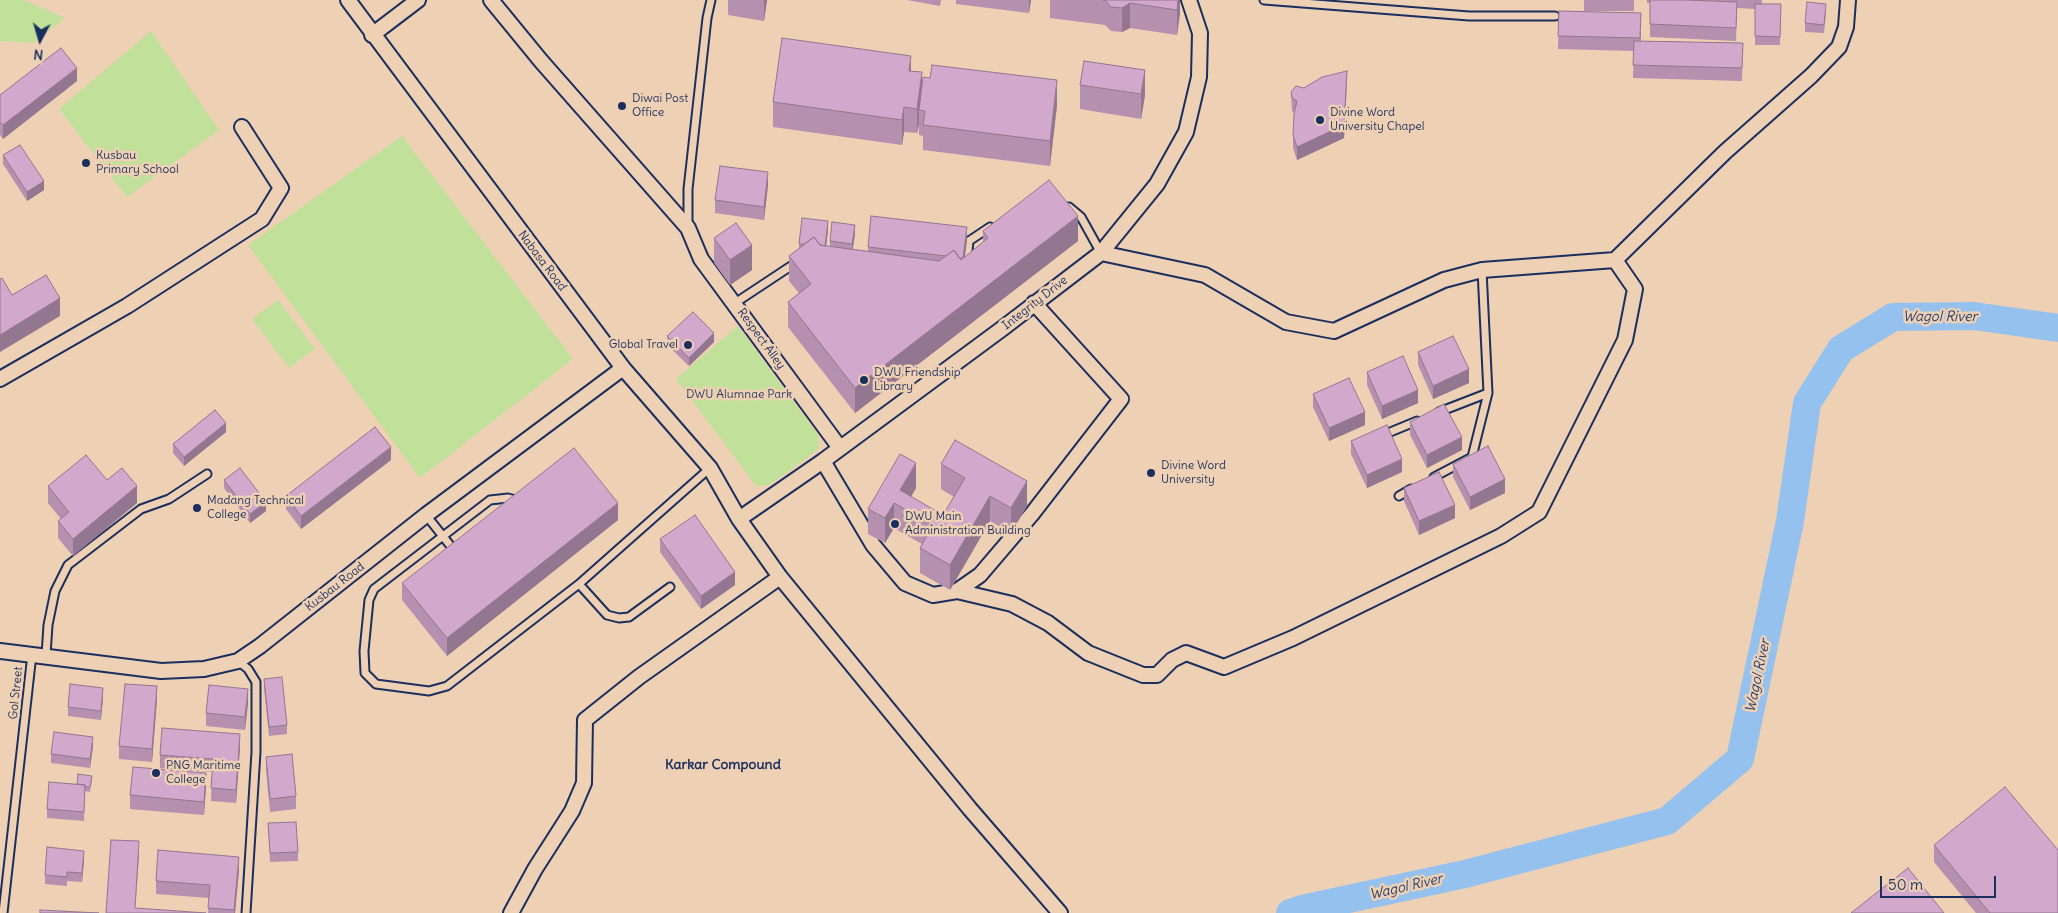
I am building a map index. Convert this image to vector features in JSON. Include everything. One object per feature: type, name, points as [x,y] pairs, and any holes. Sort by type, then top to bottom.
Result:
[{"type":"street","name":"Nabasa Road","points":[[348,0],[372,35],[623,368],[710,468],[739,519],[780,577],[970,809],[1060,913]]},
{"type":"street","points":[[372,35],[418,0]]},
{"type":"street","name":"Respect Alley","points":[[492,0],[541,61],[688,228],[701,259],[840,448]]},
{"type":"street","name":"Integrity Drive","points":[[739,519],[823,461],[1101,253],[1157,184],[1186,132],[1199,77],[1200,33],[1189,0]]},
{"type":"street","points":[[1101,253],[1205,275],[1286,322],[1334,331],[1444,280],[1482,270],[1615,260],[1725,152],[1811,76],[1839,47],[1846,27],[1848,0]]},
{"type":"street","points":[[0,379],[127,306],[262,219],[281,188],[242,127]]},
{"type":"street","points":[[823,461],[873,545],[906,583],[933,595],[957,591],[1012,604],[1048,624],[1088,652],[1143,675],[1157,675],[1172,660],[1186,653],[1224,667],[1293,638],[1501,536],[1539,512],[1625,340],[1634,289],[1615,260]]},
{"type":"street","points":[[957,591],[980,575],[1032,514],[1121,399],[1034,303]]},
{"type":"street","name":"Kusbau Road","points":[[0,651],[46,655],[161,671],[204,670],[238,661],[260,646],[426,515],[623,368]]},
{"type":"street","points":[[511,913],[535,869],[572,811],[584,783],[585,720],[639,677],[780,577]]},
{"type":"lane","points":[[688,228],[688,189],[707,18],[711,0]]},
{"type":"lane","points":[[1264,0],[1469,16],[1555,16]]},
{"type":"lane","points":[[1060,204],[1069,207],[1081,217],[1101,253]]},
{"type":"lane","points":[[967,261],[969,241],[1000,221]]},
{"type":"lane","points":[[735,303],[801,259]]},
{"type":"lane","points":[[1423,483],[1472,457],[1488,393],[1482,270]]},
{"type":"lane","points":[[1433,415],[1488,393]]},
{"type":"lane","points":[[1378,437],[1424,419]]},
{"type":"lane","points":[[520,501],[508,498],[490,500],[374,589],[369,600],[364,673],[376,684],[429,691],[447,686],[579,584],[710,468]]},
{"type":"lane","points":[[46,655],[48,625],[55,591],[68,565],[141,509],[169,500],[207,474]]},
{"type":"lane","points":[[1398,496],[1415,488]]},
{"type":"lane","points":[[426,515],[453,549]]},
{"type":"lane","points":[[579,584],[607,615],[618,618],[630,617],[670,587]]},
{"type":"lane","name":"Gol Street","points":[[3,913],[32,654]]},
{"type":"lane","points":[[238,661],[248,669],[256,682],[256,752],[246,913]]},
{"type":"green space","points":[[0,0],[24,0],[65,18],[33,43],[0,41]]},
{"type":"green space","points":[[151,31],[219,130],[127,197],[59,109]]},
{"type":"green space","points":[[402,136],[573,359],[420,478],[248,245]]},
{"type":"green space","points":[[278,300],[315,349],[289,368],[252,319]]},
{"type":"green space","name":"DWU Alumnae Park","points":[[738,326],[818,435],[819,449],[769,485],[756,486],[676,379]]},
{"type":"building","points":[[1105,0],[1178,0],[1177,10],[1130,3],[1122,8],[1111,7]]},
{"type":"building","points":[[1650,0],[1737,2],[1736,28],[1650,24]]},
{"type":"building","points":[[1807,2],[1826,4],[1824,25],[1805,23]]},
{"type":"building","points":[[1755,4],[1781,4],[1780,37],[1755,36]]},
{"type":"building","points":[[1559,11],[1641,13],[1640,38],[1558,36]]},
{"type":"building","points":[[782,38],[911,56],[909,71],[922,72],[917,109],[904,107],[902,120],[773,102]]},
{"type":"building","points":[[1634,41],[1743,43],[1742,68],[1633,65]]},
{"type":"building","points":[[61,48],[77,68],[3,125],[0,122],[0,95]]},
{"type":"building","points":[[1084,61],[1145,70],[1141,94],[1080,85]]},
{"type":"building","points":[[932,65],[1057,80],[1050,141],[923,125],[925,111],[919,110],[923,77],[930,78]]},
{"type":"building","name":"Divine Word University Chapel","points":[[1347,71],[1344,125],[1297,147],[1293,135],[1297,101],[1292,98],[1291,92],[1296,86],[1304,88],[1322,77]]},
{"type":"building","points":[[20,145],[44,181],[27,192],[3,155]]},
{"type":"building","points":[[720,166],[768,172],[764,207],[715,200]]},
{"type":"building","points":[[1049,180],[1078,216],[855,388],[788,302],[811,284],[789,256],[814,237],[820,245],[939,261],[954,250],[961,260],[988,238],[983,231]]},
{"type":"building","points":[[871,216],[967,227],[963,258],[959,258],[954,250],[946,256],[868,247]]},
{"type":"building","points":[[802,218],[828,221],[825,246],[820,245],[814,237],[804,244],[799,244]]},
{"type":"building","points":[[832,222],[855,225],[852,244],[830,241]]},
{"type":"building","points":[[736,223],[752,245],[730,260],[714,238]]},
{"type":"building","points":[[46,275],[60,298],[0,335],[0,279],[2,278],[12,295]]},
{"type":"building","points":[[693,312],[714,333],[689,358],[667,336]]},
{"type":"building","points":[[1453,336],[1469,369],[1433,386],[1418,352]]},
{"type":"building","points":[[1403,356],[1418,390],[1382,406],[1367,372]]},
{"type":"building","points":[[1349,378],[1365,412],[1329,428],[1313,394]]},
{"type":"building","points":[[1444,404],[1462,437],[1427,455],[1410,422]]},
{"type":"building","points":[[215,410],[226,423],[184,457],[173,444]]},
{"type":"building","points":[[1387,425],[1402,459],[1367,475],[1351,441]]},
{"type":"building","points":[[375,427],[391,447],[301,516],[286,496]]},
{"type":"building","points":[[955,440],[1027,481],[1011,508],[990,496],[950,565],[920,548],[933,525],[894,503],[885,518],[868,509],[900,454],[916,463],[900,490],[943,515],[965,478],[941,464]]},
{"type":"building","points":[[1488,446],[1505,479],[1470,497],[1453,464]]},
{"type":"building","points":[[574,448],[618,503],[447,638],[402,583]]},
{"type":"building","points":[[86,455],[107,480],[122,468],[137,486],[73,539],[58,521],[69,512],[48,486]]},
{"type":"building","points":[[240,468],[266,502],[250,514],[224,480]]},
{"type":"building","points":[[1439,472],[1455,505],[1419,521],[1404,488]]},
{"type":"building","points":[[695,515],[735,572],[701,596],[660,539]]},
{"type":"building","points":[[282,677],[287,725],[269,727],[264,679]]},
{"type":"building","points":[[70,684],[103,688],[101,711],[68,707]]},
{"type":"building","points":[[125,684],[157,686],[152,749],[119,746]]},
{"type":"building","points":[[209,685],[248,689],[245,717],[206,713]]},
{"type":"building","points":[[162,728],[240,734],[236,790],[211,788],[213,759],[160,755]]},
{"type":"building","points":[[54,732],[93,737],[90,759],[51,754]]},
{"type":"building","points":[[292,754],[296,796],[270,799],[266,757]]},
{"type":"building","points":[[133,767],[206,773],[204,802],[130,795]]},
{"type":"building","points":[[78,774],[92,776],[90,787],[77,784]]},
{"type":"building","points":[[49,782],[85,785],[84,812],[47,809]]},
{"type":"building","points":[[2005,787],[2058,850],[2058,913],[1990,913],[1934,845]]},
{"type":"building","points":[[296,822],[298,852],[270,853],[268,823]]},
{"type":"building","points":[[111,840],[139,841],[135,908],[206,913],[106,913]]},
{"type":"building","points":[[47,847],[84,851],[82,873],[67,872],[67,877],[45,875]]},
{"type":"building","points":[[158,850],[239,857],[234,910],[208,908],[210,885],[156,881]]},
{"type":"building","points":[[1908,868],[1944,913],[1851,913]]},
{"type":"building","points":[[40,910],[99,913],[40,913]]},
{"type":"waterway","name":"Wagol River","points":[[1290,913],[1465,874],[1667,821],[1740,759],[1790,521],[1807,403],[1841,349],[1893,317],[1974,316],[2058,328]]},
{"type":"place","name":"Diwai Post Office","points":[[622,106]]},
{"type":"place","name":"Divine Word University Chapel","points":[[1320,120]]},
{"type":"place","name":"Kusbau Primary School","points":[[86,163]]},
{"type":"place","name":"Global Travel","points":[[688,345]]},
{"type":"place","name":"DWU Friendship Library","points":[[864,380]]},
{"type":"place","name":"Divine Word University","points":[[1151,473]]},
{"type":"place","name":"Madang Technical College","points":[[197,508]]},
{"type":"place","name":"DWU Main Administration Building","points":[[895,524]]},
{"type":"place","name":"PNG Maritime College","points":[[156,773]]},
{"type":"district","name":"Karkar Compound","points":[[723,765]]}]
